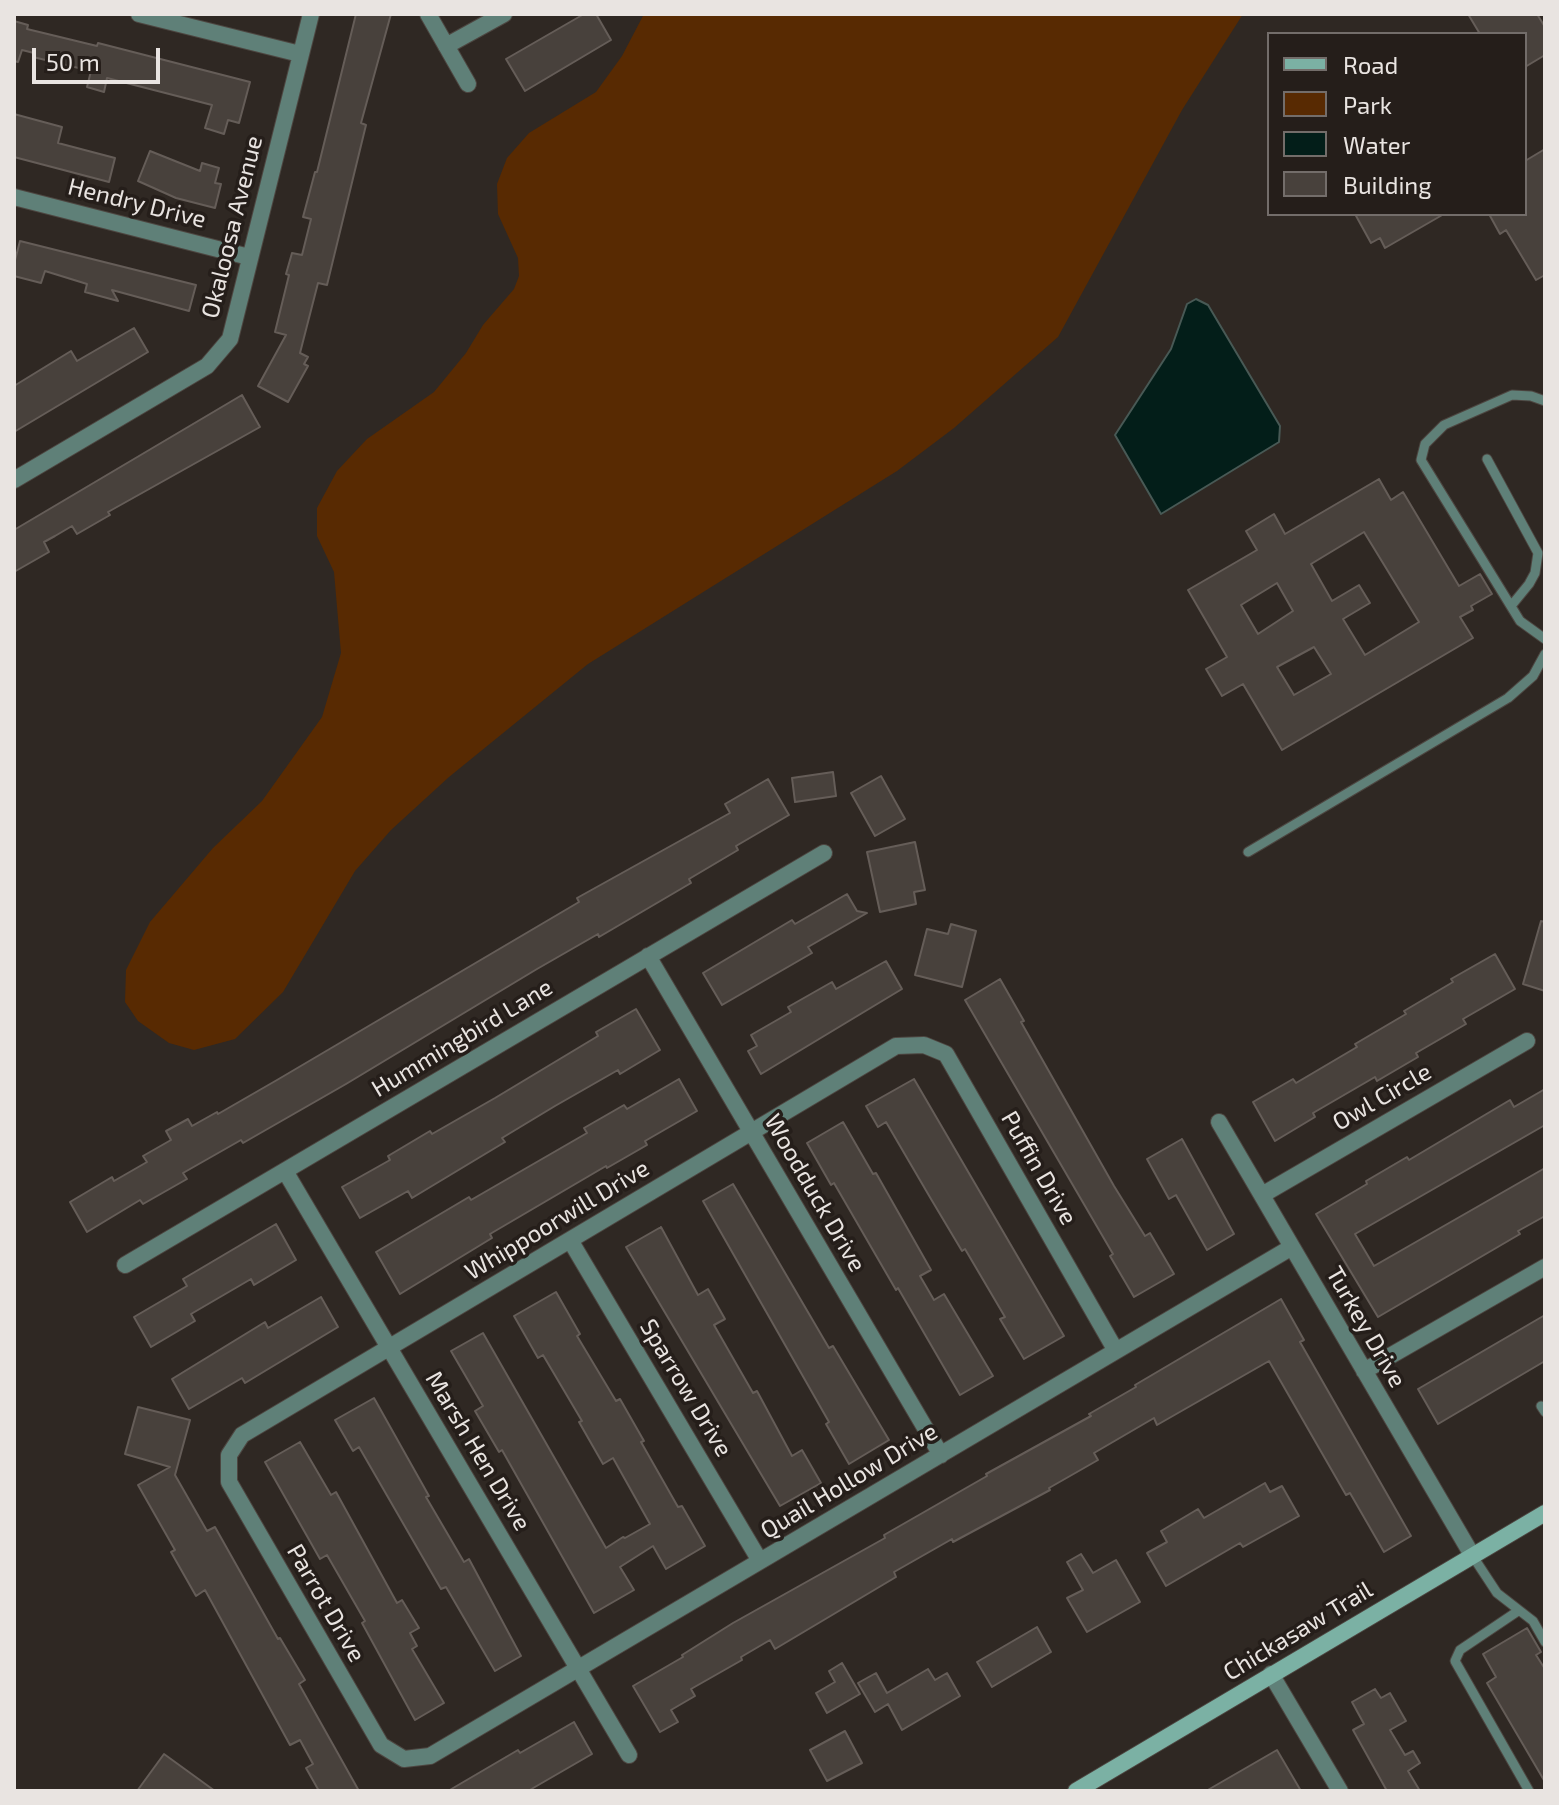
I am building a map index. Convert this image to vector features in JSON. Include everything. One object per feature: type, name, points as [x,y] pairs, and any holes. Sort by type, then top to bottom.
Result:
[{"type":"street","points":[[139,14],[300,54]]},
{"type":"street","name":"Okaloosa Avenue","points":[[14,480],[207,366],[230,339],[311,14]]},
{"type":"street","points":[[428,14],[468,84]]},
{"type":"street","points":[[446,46],[504,14]]},
{"type":"street","name":"Hendry Drive","points":[[14,197],[249,257]]},
{"type":"street","name":"Hummingbird Lane","points":[[125,1265],[824,853]]},
{"type":"street","name":"Woodduck Drive","points":[[648,956],[941,1455]]},
{"type":"street","name":"Owl Circle","points":[[1262,1195],[1527,1041]]},
{"type":"street","name":"Puffin Drive","points":[[896,1046],[924,1045],[946,1054],[1116,1351]]},
{"type":"street","name":"Whippoorwill Drive","points":[[242,1435],[896,1046]]},
{"type":"street","name":"Turkey Drive","points":[[1219,1122],[1472,1555]]},
{"type":"street","name":"Marsh Hen Drive","points":[[285,1171],[629,1755]]},
{"type":"street","name":"Sparrow Drive","points":[[570,1240],[760,1561]]},
{"type":"street","name":"Quail Hollow Drive","points":[[430,1756],[1292,1247]]},
{"type":"street","points":[[1364,1371],[1545,1267]]},
{"type":"street","name":"Parrot Drive","points":[[242,1435],[229,1455],[229,1482],[381,1745],[404,1759],[430,1756]]},
{"type":"street","name":"Chickasaw Trail","points":[[1076,1791],[1545,1513]]},
{"type":"street","points":[[1271,1674],[1340,1791]]},
{"type":"lane","points":[[1545,401],[1531,396],[1512,395],[1444,425],[1425,444],[1421,460],[1520,621],[1545,639]]},
{"type":"lane","points":[[1487,459],[1538,553],[1535,573],[1511,606]]},
{"type":"lane","points":[[1248,852],[1508,698],[1533,676],[1545,654]]},
{"type":"lane","points":[[1472,1555],[1497,1593],[1533,1621],[1545,1642]]},
{"type":"lane","points":[[1518,1611],[1460,1650],[1455,1661],[1529,1791]]},
{"type":"green space","points":[[644,14],[1243,14],[1182,110],[1058,337],[954,428],[897,471],[588,664],[449,777],[391,830],[355,871],[283,992],[235,1039],[194,1050],[169,1043],[138,1021],[125,1002],[126,970],[150,922],[213,848],[262,801],[322,717],[341,653],[334,572],[317,536],[317,508],[337,471],[367,439],[434,392],[514,289],[519,276],[518,258],[498,214],[497,184],[507,158],[529,133],[596,92],[622,56]]},
{"type":"water","points":[[1196,299],[1208,305],[1280,426],[1279,442],[1161,514],[1115,435],[1171,349],[1187,304]]},
{"type":"building","points":[[356,14],[391,14],[361,123],[366,125],[327,285],[318,283],[300,353],[308,357],[304,364],[308,366],[288,402],[258,386],[286,335],[275,332],[289,275],[286,274],[292,253],[302,255],[311,219],[303,217]]},
{"type":"building","points":[[584,14],[596,14],[611,40],[525,91],[506,59]]},
{"type":"building","points":[[1468,14],[1537,14],[1545,27],[1545,55],[1527,66],[1527,32],[1479,32]]},
{"type":"building","points":[[14,21],[28,25],[27,29],[97,46],[98,43],[250,82],[239,123],[228,120],[224,134],[205,128],[212,105],[107,78],[104,92],[87,87],[91,71],[33,57],[34,53],[22,50],[18,62],[14,61]]},
{"type":"building","points":[[14,114],[62,127],[58,143],[115,158],[109,182],[14,157]]},
{"type":"building","points":[[1545,149],[1545,275],[1536,280],[1506,230],[1500,234],[1490,216],[1527,216],[1527,160]]},
{"type":"building","points":[[150,151],[200,171],[202,163],[219,168],[215,183],[221,184],[215,208],[176,198],[138,181]]},
{"type":"building","points":[[1356,216],[1441,216],[1385,248],[1380,238],[1371,243]]},
{"type":"building","points":[[20,241],[196,285],[189,311],[112,290],[118,301],[85,292],[87,284],[45,271],[41,283],[14,276]]},
{"type":"building","points":[[134,328],[148,352],[14,432],[14,386],[71,351],[77,361]]},
{"type":"building","points":[[242,395],[260,427],[108,512],[110,515],[77,534],[72,526],[44,542],[49,552],[14,572],[14,530]]},
{"type":"building","points":[[1379,479],[1391,500],[1403,492],[1459,586],[1480,574],[1492,594],[1471,606],[1473,610],[1460,617],[1473,638],[1282,750],[1243,684],[1222,696],[1206,669],[1227,657],[1188,590],[1257,550],[1246,531],[1274,514],[1285,534]],"holes":[[[1364,532],[1419,622],[1365,655],[1343,619],[1370,603],[1359,585],[1332,601],[1311,564]],[[1277,583],[1293,611],[1258,634],[1241,605]],[[1314,647],[1331,674],[1294,695],[1277,667]]]},
{"type":"building","points":[[833,772],[836,796],[795,802],[792,778]]},
{"type":"building","points":[[881,776],[905,819],[875,836],[851,793]]},
{"type":"building","points":[[768,779],[789,815],[736,846],[738,850],[689,879],[691,883],[537,969],[243,1143],[241,1140],[183,1173],[187,1179],[143,1204],[140,1200],[87,1232],[70,1202],[112,1177],[114,1181],[147,1162],[143,1156],[171,1140],[166,1131],[188,1119],[192,1126],[277,1080],[579,902],[577,898],[730,813],[725,804]]},
{"type":"building","points":[[915,842],[925,890],[914,892],[916,904],[880,912],[867,852]]},
{"type":"building","points":[[847,894],[857,911],[867,913],[808,947],[812,953],[722,1005],[703,973],[792,920],[795,924]]},
{"type":"building","points":[[1541,921],[1545,922],[1545,991],[1523,984]]},
{"type":"building","points":[[951,924],[976,931],[962,987],[915,975],[927,929],[948,934]]},
{"type":"building","points":[[1495,954],[1515,989],[1463,1019],[1466,1024],[1416,1053],[1418,1057],[1377,1081],[1375,1077],[1313,1113],[1315,1117],[1275,1141],[1253,1102],[1293,1079],[1296,1083],[1357,1047],[1355,1044],[1453,982],[1451,979]]},
{"type":"building","points":[[886,961],[902,989],[761,1074],[748,1051],[757,1046],[751,1035],[791,1012],[788,1007],[832,982],[836,989]]},
{"type":"building","points":[[1000,979],[1114,1186],[1145,1236],[1150,1233],[1174,1274],[1134,1297],[1110,1256],[1113,1254],[965,1000]]},
{"type":"building","points":[[636,1009],[660,1050],[555,1106],[502,1138],[505,1142],[412,1198],[408,1191],[360,1218],[342,1187],[390,1160],[388,1156],[430,1131],[432,1134],[598,1036],[596,1032]]},
{"type":"building","points":[[679,1079],[697,1111],[645,1141],[647,1145],[490,1234],[492,1238],[400,1294],[376,1252],[587,1133],[584,1128],[624,1105],[627,1109]]},
{"type":"building","points":[[914,1079],[1064,1336],[1024,1359],[1000,1319],[1005,1317],[886,1122],[878,1127],[866,1106]]},
{"type":"building","points":[[1545,1089],[1545,1125],[1355,1234],[1374,1266],[1545,1168],[1545,1216],[1518,1231],[1520,1234],[1378,1317],[1316,1214],[1367,1184],[1366,1181],[1407,1157],[1409,1160],[1510,1100],[1514,1107]]},
{"type":"building","points":[[843,1122],[931,1270],[920,1276],[934,1300],[944,1294],[993,1376],[960,1395],[898,1288],[896,1290],[807,1143]]},
{"type":"building","points":[[1182,1139],[1234,1234],[1207,1250],[1176,1195],[1169,1199],[1147,1159]]},
{"type":"building","points":[[733,1184],[829,1348],[833,1346],[889,1440],[849,1464],[826,1424],[829,1422],[703,1201]]},
{"type":"building","points":[[276,1224],[296,1260],[254,1285],[251,1279],[191,1314],[195,1321],[151,1347],[134,1317],[187,1286],[183,1279]]},
{"type":"building","points":[[661,1227],[698,1295],[708,1289],[725,1319],[714,1325],[753,1393],[757,1391],[792,1456],[802,1450],[821,1483],[780,1506],[626,1247]]},
{"type":"building","points":[[556,1292],[580,1334],[577,1336],[616,1401],[620,1399],[678,1507],[682,1506],[705,1546],[666,1569],[653,1546],[620,1567],[634,1590],[594,1613],[502,1450],[499,1452],[475,1411],[483,1406],[451,1351],[483,1333],[606,1548],[650,1524],[613,1458],[603,1464],[543,1355],[538,1358],[514,1316]]},
{"type":"building","points":[[321,1297],[338,1327],[245,1383],[242,1378],[189,1409],[172,1379],[265,1322],[268,1328]]},
{"type":"building","points":[[1281,1299],[1304,1340],[1300,1342],[1411,1536],[1384,1552],[1350,1493],[1346,1495],[1269,1361],[1157,1425],[1154,1418],[1094,1453],[1098,1460],[1050,1490],[894,1572],[896,1577],[775,1649],[770,1640],[741,1657],[742,1660],[691,1689],[695,1696],[671,1710],[678,1722],[660,1732],[633,1686],[733,1623],[885,1538],[884,1535],[986,1474],[1091,1416],[1089,1414],[1135,1385]]},
{"type":"building","points":[[1545,1315],[1545,1361],[1438,1424],[1418,1389]]},
{"type":"building","points":[[374,1398],[429,1496],[426,1497],[464,1562],[469,1559],[521,1656],[495,1671],[446,1587],[441,1589],[359,1447],[353,1451],[335,1420]]},
{"type":"building","points":[[138,1407],[190,1420],[175,1475],[207,1531],[215,1527],[278,1639],[305,1680],[299,1684],[359,1791],[319,1791],[306,1768],[313,1764],[300,1740],[290,1745],[205,1590],[196,1596],[171,1552],[175,1550],[138,1485],[170,1467],[125,1454]]},
{"type":"building","points":[[300,1442],[331,1495],[336,1492],[397,1603],[402,1600],[419,1628],[410,1633],[417,1646],[412,1649],[444,1703],[415,1720],[362,1623],[365,1621],[327,1555],[320,1559],[265,1462]]},
{"type":"building","points":[[1265,1483],[1270,1492],[1282,1486],[1299,1516],[1243,1547],[1240,1543],[1166,1586],[1147,1553],[1167,1542],[1161,1531],[1198,1509],[1204,1518]]},
{"type":"building","points":[[1081,1554],[1093,1573],[1116,1560],[1140,1602],[1087,1632],[1067,1598],[1083,1590],[1067,1562]]},
{"type":"building","points":[[1037,1627],[1051,1652],[992,1687],[977,1662]]},
{"type":"building","points":[[1527,1628],[1541,1652],[1536,1655],[1545,1669],[1545,1782],[1487,1683],[1496,1677],[1483,1654]]},
{"type":"building","points":[[842,1663],[860,1694],[827,1713],[816,1693],[835,1682],[829,1671]]},
{"type":"building","points":[[928,1669],[935,1680],[947,1673],[960,1696],[902,1730],[888,1704],[875,1712],[858,1683],[876,1673],[887,1693]]},
{"type":"building","points":[[1375,1689],[1381,1698],[1390,1693],[1406,1721],[1390,1730],[1405,1755],[1413,1751],[1420,1763],[1408,1771],[1420,1791],[1387,1791],[1353,1730],[1364,1724],[1352,1702]]},
{"type":"building","points":[[574,1722],[592,1754],[528,1791],[448,1791],[518,1750],[520,1753]]},
{"type":"building","points":[[845,1731],[862,1763],[827,1781],[810,1750]]},
{"type":"building","points":[[1277,1750],[1301,1791],[1206,1791]]},
{"type":"building","points":[[164,1754],[215,1791],[137,1791]]}]
